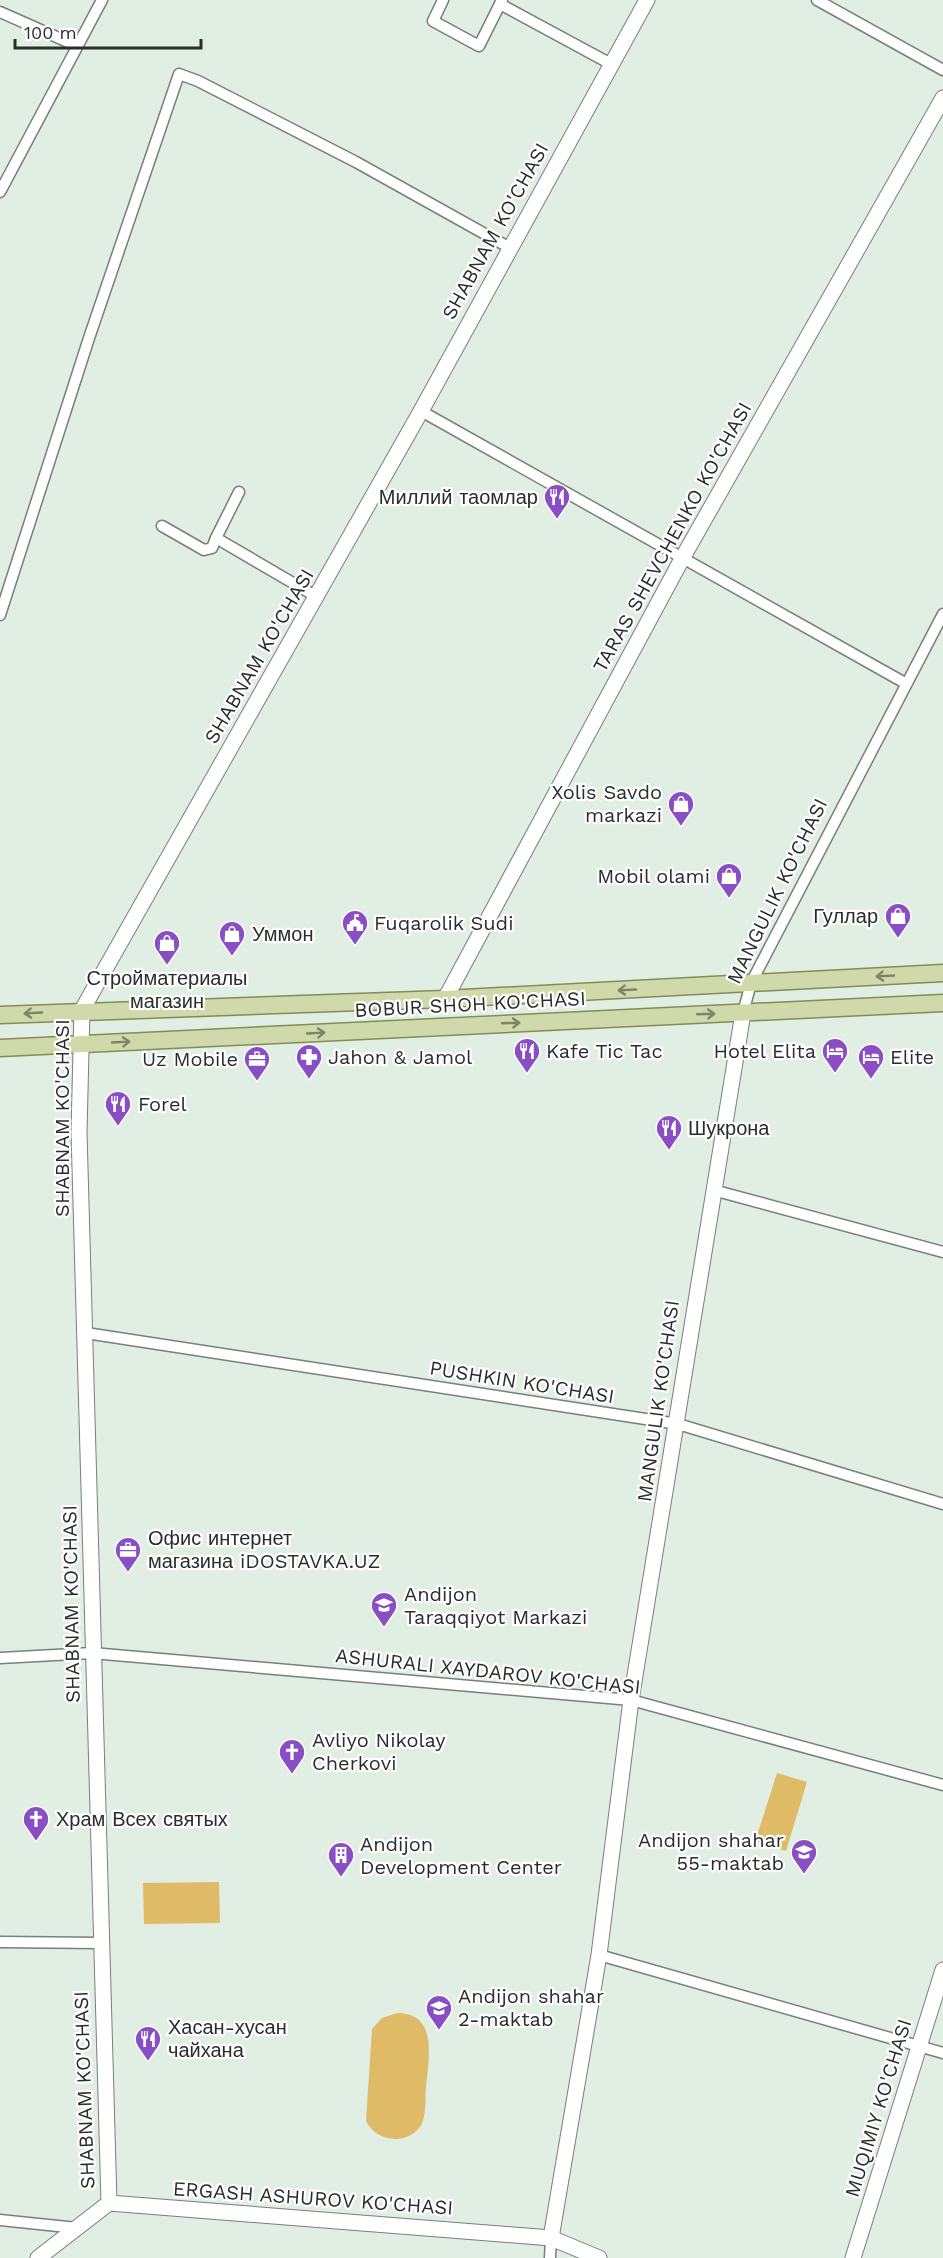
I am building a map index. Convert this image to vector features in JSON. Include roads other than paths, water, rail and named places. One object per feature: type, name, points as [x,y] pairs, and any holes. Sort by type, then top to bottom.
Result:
[{"type":"main road","name":"BOBUR SHOH KO'CHASI","points":[[0,1015],[82,1010],[445,999],[943,973]]},
{"type":"main road","name":"BOBUR SHOH KO'CHASI","points":[[0,1048],[943,1003]]},
{"type":"street","points":[[0,192],[102,0]]},
{"type":"street","points":[[443,0],[433,21],[478,46],[501,2],[611,64]]},
{"type":"street","name":"SHABNAM KO'CHASI","points":[[109,2204],[79,1132],[82,1010],[317,597],[647,0]]},
{"type":"street","points":[[817,0],[943,70]]},
{"type":"street","points":[[0,12],[77,46]]},
{"type":"street","points":[[0,615],[89,338],[180,71],[356,162],[510,248]]},
{"type":"street","name":"TARAS SHEVCHENKO KO'CHASI","points":[[445,999],[683,557],[943,98]]},
{"type":"street","points":[[421,411],[905,683]]},
{"type":"street","points":[[162,526],[204,550],[212,548],[239,492]]},
{"type":"street","points":[[216,538],[317,597]]},
{"type":"street","name":"MANGULIK KO'CHASI","points":[[551,2238],[599,1955],[631,1700],[678,1424],[713,1190],[743,1013],[751,983],[905,683],[943,614]]},
{"type":"street","points":[[713,1190],[943,1252]]},
{"type":"street","name":"PUSHKIN KO'CHASI","points":[[86,1332],[678,1424],[943,1504]]},
{"type":"street","name":"ASHURALI XAYDAROV KO'CHASI","points":[[0,1658],[92,1653],[631,1700],[943,1785]]},
{"type":"street","points":[[0,1942],[101,1943]]},
{"type":"street","points":[[599,1955],[943,2053]]},
{"type":"street","name":"MUQIMIY KO'CHASI","points":[[853,2258],[943,1970]]},
{"type":"street","points":[[38,2258],[109,2204]]},
{"type":"street","name":"ERGASH ASHUROV KO'CHASI","points":[[109,2204],[551,2238],[599,2258]]},
{"type":"street","points":[[0,2220],[77,2228]]},
{"type":"street","points":[[550,2258],[551,2238]]},
{"type":"place","name":"Миллий таомлар","points":[[557,520]]},
{"type":"place","name":"Xolis Savdo markazi","points":[[681,827]]},
{"type":"place","name":"Mobil olami","points":[[729,899]]},
{"type":"place","name":"Гуллар","points":[[898,939]]},
{"type":"place","name":"Fuqarolik Sudi","points":[[355,946]]},
{"type":"place","name":"Уммон","points":[[232,957]]},
{"type":"place","name":"Стройматериалы магазин","points":[[167,966]]},
{"type":"place","name":"Kafe Tic Tac","points":[[527,1074]]},
{"type":"place","name":"Hotel Elita","points":[[835,1074]]},
{"type":"place","name":"Jahon & Jamol","points":[[309,1080]]},
{"type":"place","name":"Elite","points":[[871,1080]]},
{"type":"place","name":"Uz Mobile","points":[[257,1082]]},
{"type":"place","name":"Forel","points":[[118,1127]]},
{"type":"place","name":"Шукрона","points":[[669,1151]]},
{"type":"place","name":"Офис интернет магазина iDOSTAVKA.UZ","points":[[128,1573]]},
{"type":"place","name":"Andijon Taraqqiyot Markazi","points":[[384,1628]]},
{"type":"place","name":"Avliyo Nikolay Cherkovi","points":[[292,1775]]},
{"type":"place","name":"Храм Всех святых","points":[[36,1842]]},
{"type":"place","name":"Andijon shahar 55-maktab","points":[[804,1875]]},
{"type":"place","name":"Andijon Development Center","points":[[341,1878]]},
{"type":"place","name":"Andijon shahar 2-maktab","points":[[439,2031]]},
{"type":"place","name":"Хасан-хусан чайхана","points":[[148,2062]]}]
